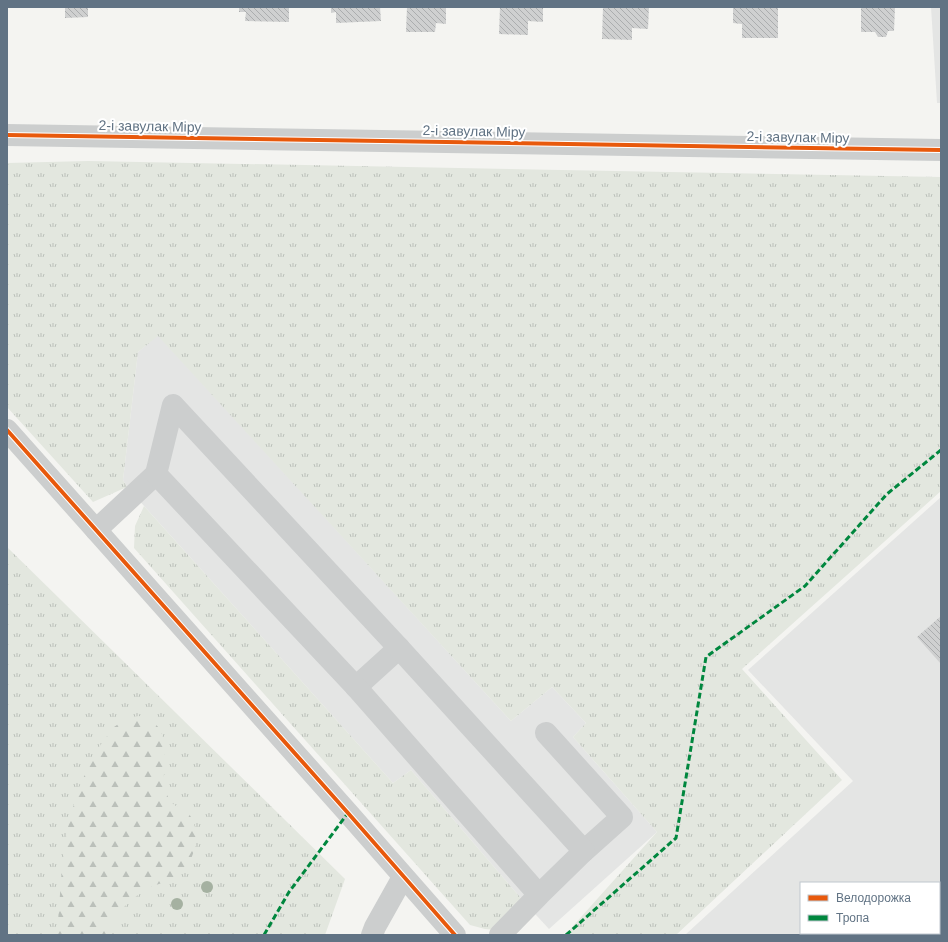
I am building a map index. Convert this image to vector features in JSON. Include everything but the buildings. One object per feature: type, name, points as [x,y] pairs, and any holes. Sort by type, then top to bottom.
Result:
[{"type":"street","name":"2-і завулак Міру","points":[[7,135],[941,150]]},
{"type":"street","points":[[96,530],[156,474],[173,405],[399,648],[584,851]]},
{"type":"street","points":[[7,430],[455,935]]},
{"type":"street","points":[[156,474],[356,687],[538,896]]},
{"type":"street","points":[[356,687],[399,648]]},
{"type":"street","points":[[500,935],[584,851],[622,817],[546,733]]},
{"type":"street","points":[[372,935],[403,877]]},
{"type":"shaded area","points":[[931,7],[941,7],[941,103],[937,103]]},
{"type":"shaded area","points":[[158,335],[511,721],[552,687],[586,723],[573,737],[657,832],[549,929],[411,770],[393,783],[127,487],[123,480],[138,352]]},
{"type":"shaded area","points":[[941,497],[941,935],[685,935],[853,781],[748,670]]},
{"type":"green space","points":[[88,161],[941,177],[941,491],[742,669],[842,780],[676,935],[565,935],[657,832],[573,737],[586,723],[552,687],[511,721],[158,336],[138,352],[123,480],[127,487],[93,502],[7,407],[7,163]]},
{"type":"green space","points":[[144,506],[393,783],[411,770],[525,903],[496,930],[470,925],[134,548],[135,526]]},
{"type":"green space","points":[[7,547],[345,879],[325,935],[7,935]]},
{"type":"green space","points":[[139,716],[150,720],[157,725],[161,732],[164,747],[164,779],[166,791],[170,801],[188,813],[193,821],[196,837],[193,854],[185,868],[176,876],[144,891],[124,906],[114,920],[107,935],[57,935],[63,853],[70,817],[80,785],[96,751],[114,727],[127,718]]},
{"type":"marked path","points":[[566,935],[676,838],[706,657],[805,586],[887,494],[941,450]]},
{"type":"marked path","points":[[264,935],[289,892],[348,813]]},
{"type":"cycle path","points":[[7,135],[941,150]]},
{"type":"cycle path","points":[[7,430],[455,935]]}]
